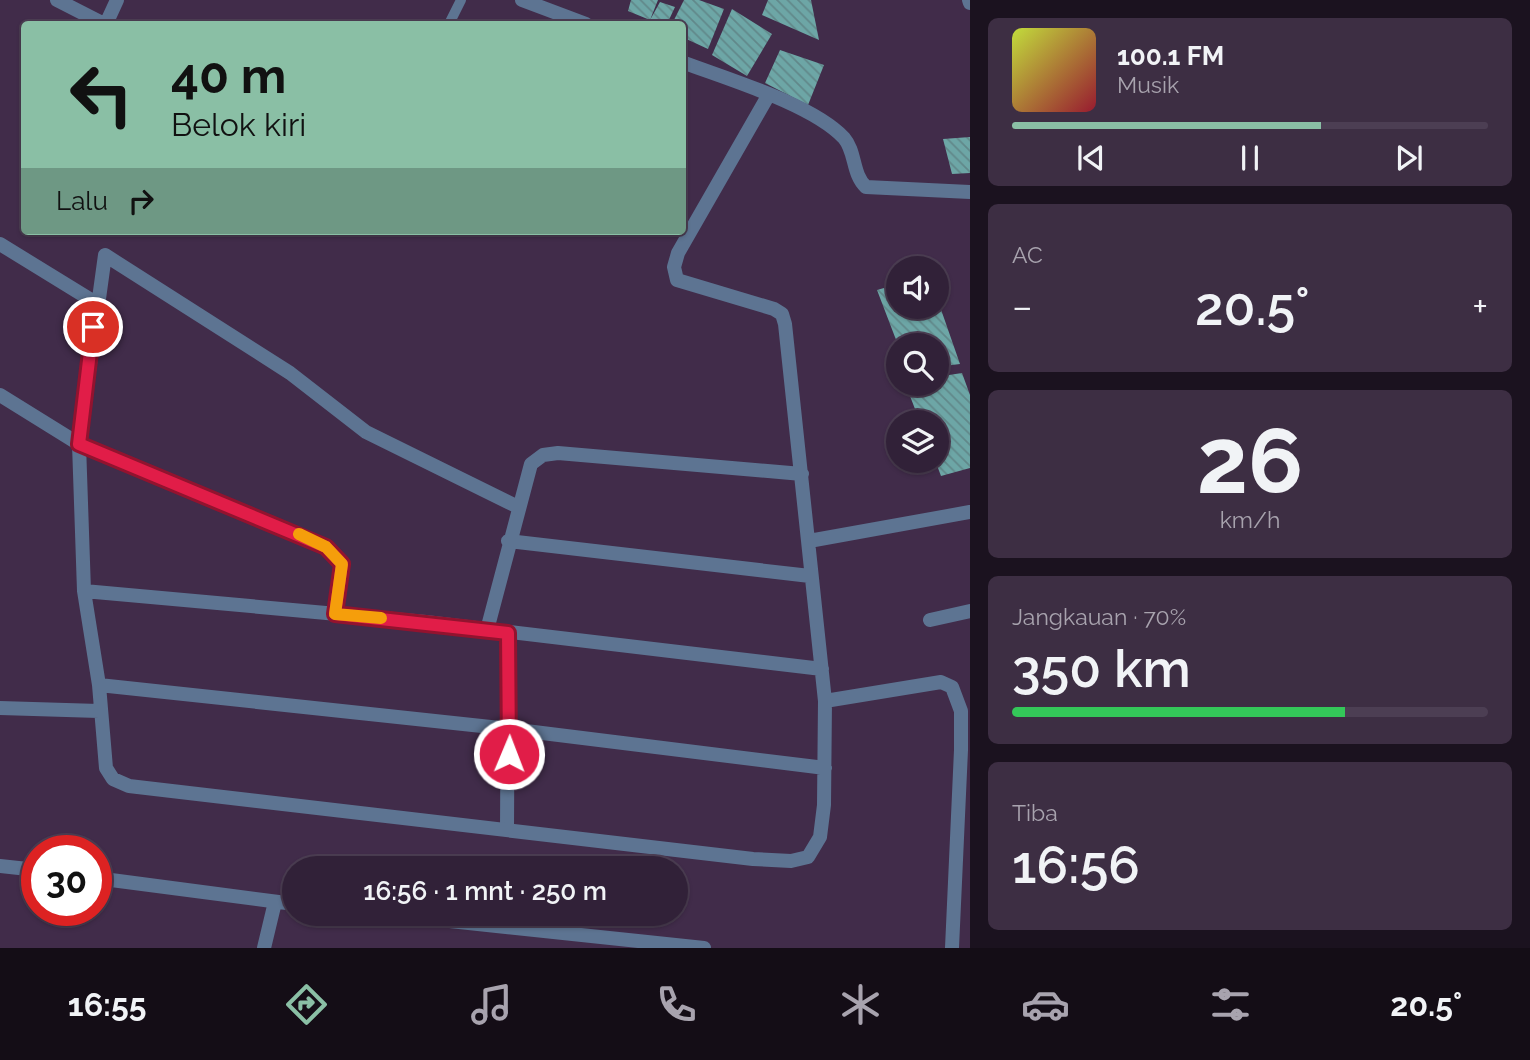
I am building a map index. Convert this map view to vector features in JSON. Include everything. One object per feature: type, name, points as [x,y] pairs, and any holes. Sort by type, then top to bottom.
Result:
[{"type":"street","points":[[57,0],[99,21]]},
{"type":"street","points":[[106,21],[117,0]]},
{"type":"street","points":[[522,0],[578,21]]},
{"type":"street","points":[[686,64],[817,117],[848,144],[860,180],[866,187],[970,192]]},
{"type":"street","points":[[518,507],[366,432],[290,373],[105,256],[96,303],[79,444],[84,591],[99,685],[99,712],[106,768],[120,783],[753,859],[808,857],[820,837],[825,768],[825,701],[810,576],[802,474],[782,314],[774,309],[677,280],[674,268],[678,253],[768,96]]},
{"type":"street","points":[[0,244],[96,303]]},
{"type":"street","points":[[0,395],[79,444],[326,547],[342,564],[335,614]]},
{"type":"street","points":[[487,630],[508,541],[531,464],[543,455],[558,453],[802,474]]},
{"type":"street","points":[[809,541],[970,512]]},
{"type":"street","points":[[508,541],[810,576]]},
{"type":"street","points":[[84,591],[335,614],[822,668]]},
{"type":"street","points":[[930,620],[970,611]]},
{"type":"street","points":[[507,829],[510,729],[508,633]]},
{"type":"street","points":[[825,701],[941,682],[952,687],[961,711],[952,948]]},
{"type":"street","points":[[99,685],[510,729],[825,768]]},
{"type":"street","points":[[0,708],[99,712]]},
{"type":"street","points":[[0,866],[21,868]]},
{"type":"street","points":[[112,880],[282,903]]},
{"type":"street","points":[[264,948],[275,902]]},
{"type":"street","points":[[497,926],[704,948]]},
{"type":"lane","points":[[450,21],[461,0]]},
{"type":"building","points":[[631,0],[658,0],[650,20],[628,11]]},
{"type":"building","points":[[684,0],[699,0],[724,9],[708,49],[686,39],[686,21],[674,21]]},
{"type":"building","points":[[768,0],[811,0],[819,40],[762,15]]},
{"type":"building","points":[[660,2],[675,7],[668,21],[650,20]]},
{"type":"building","points":[[732,9],[772,34],[747,76],[712,55]]},
{"type":"building","points":[[780,50],[824,65],[808,105],[765,83]]},
{"type":"building","points":[[970,137],[970,173],[952,174],[943,139]]},
{"type":"building","points":[[886,287],[886,314],[877,290]]},
{"type":"building","points":[[888,319],[944,319],[960,364],[949,365],[949,333],[893,333]]},
{"type":"building","points":[[962,373],[970,395],[970,468],[941,476],[940,473],[949,473],[949,410],[915,410],[910,396],[949,396],[949,375]]},
{"type":"slow traffic","points":[[299,534],[335,553],[342,564],[335,614],[381,618]]},
{"type":"route","points":[[93,327],[79,444],[310,538],[326,547],[335,553],[342,564],[335,614],[508,633],[509,754]]}]
